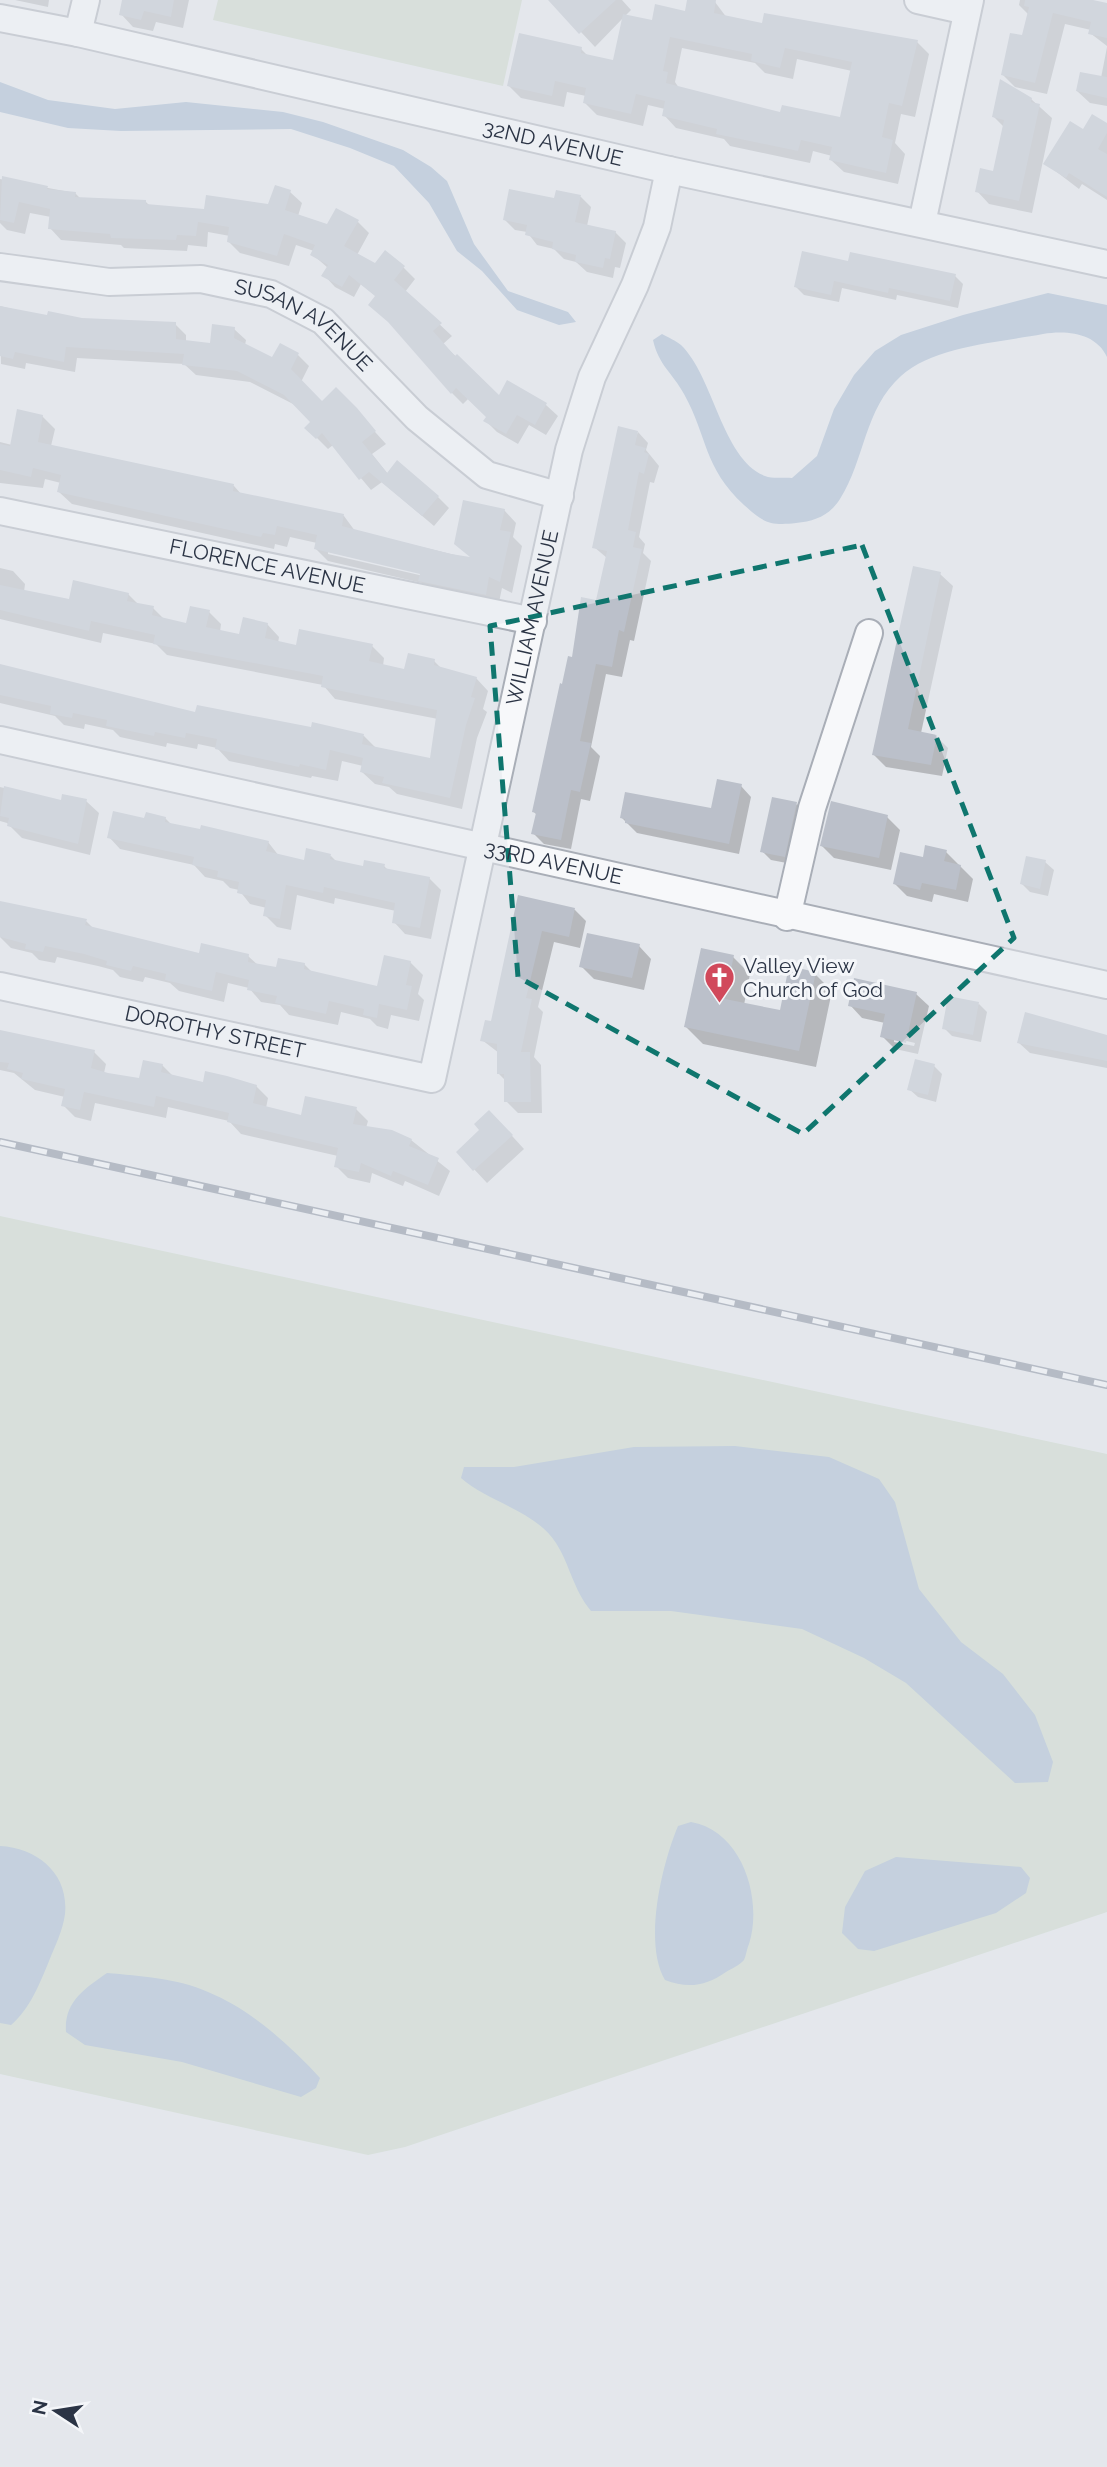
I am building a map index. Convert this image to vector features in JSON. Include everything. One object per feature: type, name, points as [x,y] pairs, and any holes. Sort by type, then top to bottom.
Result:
[{"type":"street","points":[[78,33],[86,0]]},
{"type":"street","points":[[918,0],[968,6],[922,223]]},
{"type":"street","name":"32ND AVENUE","points":[[0,18],[78,33],[669,170],[1107,264]]},
{"type":"street","name":"WILLIAM AVENUE","points":[[432,1079],[485,848],[569,450],[592,377],[657,227],[669,170]]},
{"type":"street","name":"SUSAN AVENUE","points":[[0,267],[109,282],[201,279],[271,294],[323,321],[417,418],[487,475],[560,496]]},
{"type":"street","name":"FLORENCE AVENUE","points":[[0,511],[533,621]]},
{"type":"street","points":[[787,916],[812,808],[869,634]]},
{"type":"street","name":"33RD AVENUE","points":[[0,740],[1107,985]]},
{"type":"street","name":"DOROTHY STREET","points":[[0,986],[432,1079]]},
{"type":"highlighted area","points":[[862,545],[1014,938],[803,1134],[518,977],[490,626]]},
{"type":"green space","points":[[218,0],[522,0],[503,86],[213,20]]},
{"type":"green space","points":[[0,1216],[1107,1454],[1107,1912],[405,2147],[368,2155],[0,2074]]},
{"type":"water","points":[[0,82],[48,100],[115,109],[186,102],[283,112],[323,122],[403,150],[431,167],[447,181],[474,244],[508,291],[568,312],[576,322],[559,325],[517,310],[482,271],[457,251],[429,203],[394,166],[291,129],[121,131],[68,128],[0,112]]},
{"type":"water","points":[[1048,293],[1107,305],[1107,357],[1096,343],[1088,338],[1071,333],[1052,333],[968,347],[931,358],[915,366],[901,376],[879,404],[855,468],[836,505],[821,517],[796,523],[779,524],[762,519],[731,491],[713,465],[692,410],[659,356],[653,340],[662,334],[681,345],[692,359],[728,436],[750,467],[768,477],[792,478],[817,456],[834,409],[854,375],[875,351],[901,335],[963,315]]},
{"type":"water","points":[[735,1446],[829,1457],[879,1479],[895,1502],[919,1589],[961,1642],[1003,1674],[1035,1715],[1053,1762],[1048,1782],[1015,1783],[906,1683],[864,1658],[802,1629],[671,1611],[591,1611],[580,1594],[561,1551],[547,1532],[537,1523],[461,1478],[464,1467],[514,1467],[634,1447]]},
{"type":"water","points":[[691,1822],[709,1828],[724,1839],[736,1853],[751,1888],[753,1926],[744,1960],[738,1965],[697,1985],[681,1985],[665,1980],[659,1964],[655,1925],[661,1882],[672,1842],[678,1826]]},
{"type":"water","points":[[0,1846],[27,1852],[48,1866],[62,1887],[65,1900],[62,1926],[42,1978],[29,2004],[11,2025],[0,2023]]},
{"type":"water","points":[[896,1857],[1021,1867],[1030,1878],[1026,1893],[996,1913],[874,1951],[858,1949],[842,1933],[845,1907],[865,1871]]},
{"type":"water","points":[[107,1973],[171,1981],[196,1987],[224,1999],[254,2018],[296,2053],[320,2078],[316,2088],[301,2097],[182,2062],[85,2045],[66,2032],[68,2012],[83,1991]]},
{"type":"building","points":[[122,0],[174,0],[171,17],[144,11],[141,20],[119,15]]},
{"type":"building","points":[[548,0],[616,0],[579,34]]},
{"type":"building","points":[[687,0],[716,0],[714,13],[762,23],[764,13],[918,40],[902,106],[889,103],[882,137],[893,140],[886,173],[829,160],[832,147],[801,140],[798,151],[716,134],[717,129],[662,116],[665,101],[636,94],[631,114],[583,103],[586,88],[555,81],[552,96],[507,86],[519,33],[582,47],[581,53],[613,60],[623,14],[652,20],[655,4],[685,11]],"holes":[[[670,37],[752,54],[751,61],[780,68],[785,48],[852,62],[840,117],[782,105],[780,112],[666,83],[668,72],[663,71]]]},
{"type":"building","points":[[1025,0],[1093,0],[1107,3],[1107,38],[1088,34],[1091,22],[1053,13],[1035,83],[1001,75],[1010,33],[1022,35],[1029,7],[1024,6]]},
{"type":"building","points":[[1080,72],[1107,77],[1107,98],[1076,91]]},
{"type":"building","points":[[1000,79],[1032,98],[1031,102],[1040,104],[1019,201],[975,192],[980,168],[993,171],[1004,120],[992,117]]},
{"type":"building","points":[[1092,114],[1107,123],[1107,133],[1098,149],[1107,154],[1107,197],[1069,173],[1066,178],[1043,164],[1070,121],[1083,129]]},
{"type":"building","points":[[2,176],[48,186],[47,189],[76,192],[75,197],[146,200],[146,204],[204,209],[206,195],[268,204],[275,185],[291,190],[285,210],[327,224],[336,208],[359,220],[344,246],[375,263],[385,250],[405,266],[394,280],[442,323],[433,331],[455,356],[457,354],[499,395],[507,380],[547,403],[535,425],[517,415],[506,434],[483,421],[486,417],[456,388],[451,394],[388,322],[368,305],[375,296],[349,275],[342,287],[321,276],[328,265],[310,255],[315,245],[284,234],[277,256],[227,242],[229,227],[198,222],[196,236],[177,235],[176,240],[111,238],[110,234],[48,229],[50,209],[19,202],[14,223],[0,220]]},
{"type":"building","points":[[509,189],[554,198],[556,190],[581,195],[575,222],[616,231],[610,259],[605,258],[603,268],[575,262],[576,255],[552,249],[553,242],[525,235],[527,225],[503,220]]},
{"type":"building","points":[[802,251],[848,261],[850,252],[956,274],[950,301],[889,288],[888,293],[834,281],[831,295],[794,287]]},
{"type":"building","points":[[0,306],[47,315],[48,311],[82,318],[176,322],[176,339],[210,343],[212,324],[235,327],[234,338],[272,357],[280,343],[299,353],[291,369],[322,401],[336,387],[376,431],[362,442],[387,473],[397,460],[439,496],[422,516],[369,472],[359,480],[322,433],[316,439],[304,428],[310,422],[284,395],[237,371],[182,365],[184,354],[66,347],[64,362],[15,352],[13,359],[0,356]]},
{"type":"building","points":[[17,409],[43,415],[38,442],[234,484],[233,491],[344,514],[342,526],[451,554],[470,557],[454,544],[463,500],[505,509],[500,530],[511,532],[500,582],[489,577],[486,595],[418,581],[420,574],[314,549],[317,535],[277,526],[275,535],[263,533],[261,537],[57,492],[61,475],[33,468],[31,477],[0,470],[0,444],[10,446]]},
{"type":"building","points":[[618,426],[638,431],[635,445],[646,448],[644,452],[649,454],[644,474],[639,472],[628,530],[636,532],[633,547],[642,549],[624,632],[619,630],[612,667],[596,664],[580,741],[591,743],[580,792],[571,790],[561,840],[531,834],[536,813],[532,812],[560,683],[562,684],[568,656],[572,657],[581,597],[596,600],[607,551],[592,548]]},
{"type":"building","points":[[913,566],[941,572],[908,729],[937,735],[931,765],[872,755]]},
{"type":"building","points":[[73,580],[129,593],[127,601],[154,606],[152,615],[186,623],[190,606],[210,610],[206,627],[239,634],[243,617],[268,623],[265,638],[296,645],[299,629],[373,644],[369,661],[404,669],[408,653],[435,659],[434,665],[477,677],[471,697],[475,698],[466,725],[450,798],[382,783],[384,777],[360,772],[363,758],[330,750],[326,770],[300,764],[299,767],[215,749],[217,739],[186,733],[185,738],[155,732],[154,736],[106,726],[107,720],[73,713],[72,718],[50,714],[51,706],[0,695],[0,664],[195,712],[197,705],[311,727],[312,722],[364,734],[362,744],[430,758],[437,710],[321,687],[323,676],[153,644],[155,635],[91,621],[89,631],[0,610],[0,585],[69,599]]},
{"type":"building","points":[[717,779],[742,784],[729,844],[625,823],[625,819],[620,818],[625,792],[711,808]]},
{"type":"building","points":[[4,786],[61,800],[62,794],[87,799],[78,844],[7,826],[9,818],[0,816]]},
{"type":"building","points":[[772,797],[797,802],[785,857],[760,852]]},
{"type":"building","points":[[831,801],[888,815],[879,858],[820,846]]},
{"type":"building","points":[[113,811],[144,818],[146,812],[166,817],[165,822],[200,829],[201,825],[269,841],[266,851],[304,860],[306,848],[331,854],[330,859],[363,866],[364,860],[385,864],[384,868],[430,877],[420,928],[392,923],[395,903],[324,887],[323,893],[286,885],[280,919],[263,916],[266,900],[237,893],[239,882],[217,877],[218,871],[192,865],[194,857],[107,838]]},
{"type":"building","points":[[925,845],[947,850],[944,861],[961,865],[956,890],[922,883],[920,890],[893,884],[900,852],[923,857]]},
{"type":"building","points":[[1026,856],[1046,860],[1040,889],[1020,884]]},
{"type":"building","points":[[518,895],[575,908],[569,937],[542,931],[526,998],[532,999],[521,1052],[530,1052],[531,1102],[504,1102],[504,1074],[497,1074],[497,1044],[480,1041],[485,1020],[491,1021]]},
{"type":"building","points":[[0,901],[87,919],[85,925],[199,953],[201,943],[249,954],[248,962],[276,967],[278,958],[305,963],[304,969],[377,986],[384,955],[411,961],[406,985],[412,986],[407,1010],[379,1004],[377,1018],[363,1015],[364,1009],[329,1001],[326,1014],[275,1003],[277,996],[247,990],[249,980],[216,972],[212,991],[165,980],[166,974],[133,966],[131,971],[106,965],[107,961],[84,954],[45,946],[43,952],[25,949],[26,944],[0,937]]},
{"type":"building","points":[[587,933],[640,944],[632,978],[579,967]]},
{"type":"building","name":"Valley View Church of God","points":[[701,948],[734,955],[725,999],[780,1010],[789,966],[816,972],[799,1051],[684,1027]]},
{"type":"building","points":[[854,978],[917,992],[906,1043],[880,1037],[885,1014],[848,1006]]},
{"type":"building","points":[[948,996],[979,1002],[973,1035],[942,1029]]},
{"type":"building","points":[[1025,1012],[1107,1035],[1107,1061],[1017,1043]]},
{"type":"building","points":[[0,1030],[95,1050],[91,1068],[108,1073],[139,1078],[143,1060],[163,1064],[161,1072],[203,1082],[205,1071],[227,1076],[257,1085],[253,1103],[301,1115],[305,1096],[357,1107],[353,1124],[392,1130],[412,1139],[409,1146],[439,1158],[428,1185],[393,1171],[391,1176],[361,1163],[359,1172],[334,1167],[338,1148],[227,1122],[229,1113],[156,1096],[154,1107],[84,1092],[80,1110],[61,1106],[65,1089],[21,1079],[23,1073],[7,1069],[9,1063],[0,1062]]},
{"type":"building","points":[[915,1059],[935,1064],[928,1095],[907,1090]]},
{"type":"building","points":[[489,1110],[513,1135],[473,1171],[456,1152],[479,1130],[474,1124]]},
{"type":"railway","points":[[0,1142],[1107,1385]]},
{"type":"place","name":"Valley View Church of God","points":[[720,1005]]}]
